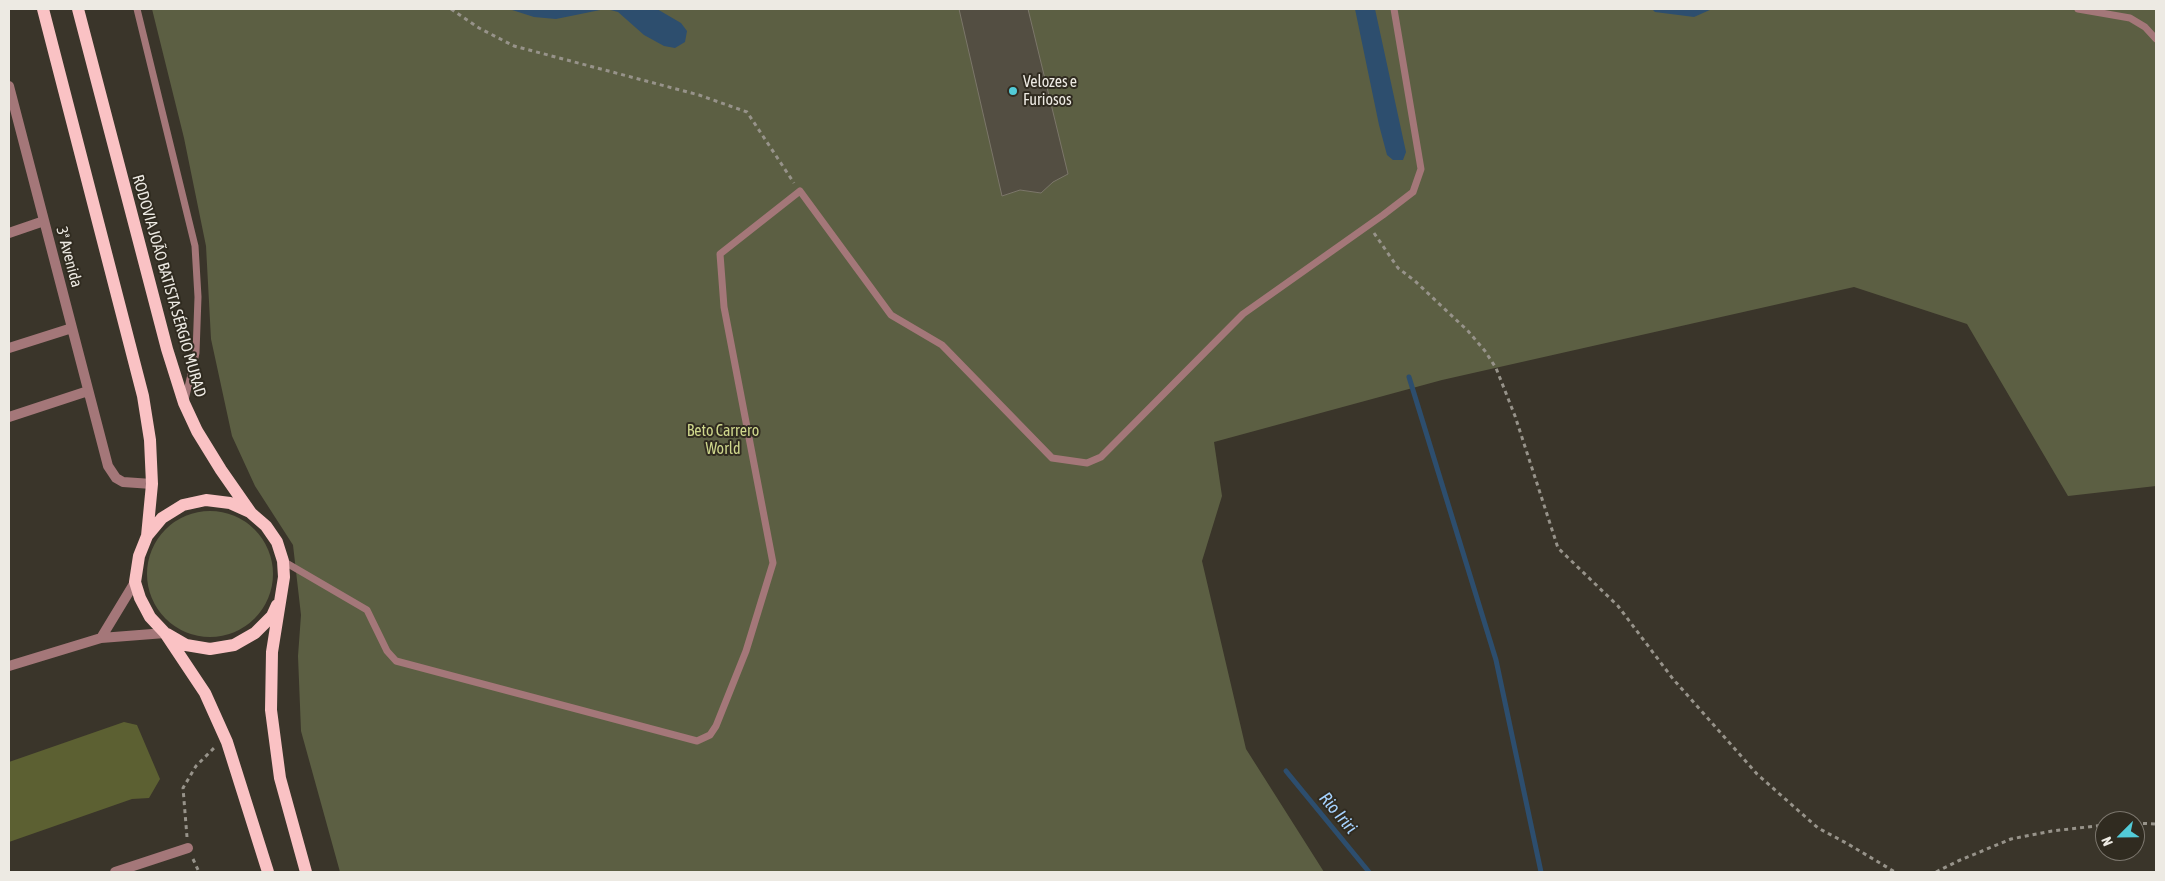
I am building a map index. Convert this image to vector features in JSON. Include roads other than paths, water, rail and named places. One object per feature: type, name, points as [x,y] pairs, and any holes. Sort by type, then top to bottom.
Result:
[{"type":"main road","points":[[43,9],[137,370],[150,440],[152,484],[147,536],[139,556],[135,582],[140,598],[150,618],[165,633],[205,693],[227,742],[268,872]]},
{"type":"main road","name":"RODOVIA JOÃO BATISTA SÉRGIO MURAD","points":[[78,9],[167,349],[184,403],[197,431],[251,513],[266,526],[277,542],[283,561],[282,594],[272,652],[271,710],[280,778],[306,872]]},
{"type":"main road","points":[[147,536],[162,518],[183,506],[206,500],[230,503],[251,513]]},
{"type":"main road","points":[[165,633],[186,645],[210,649],[234,645],[256,633],[272,616],[282,594]]},
{"type":"street","name":"3ª Avenida","points":[[9,86],[108,466],[116,478],[131,484],[152,484]]},
{"type":"street","points":[[9,233],[44,222]]},
{"type":"street","points":[[9,348],[72,328]]},
{"type":"street","points":[[9,417],[88,391]]},
{"type":"street","points":[[102,638],[135,582]]},
{"type":"street","points":[[9,666],[102,638],[165,633]]},
{"type":"street","points":[[115,872],[188,848]]},
{"type":"lane","points":[[137,9],[195,246],[198,297],[196,353],[184,403]]},
{"type":"lane","points":[[283,561],[367,610],[387,650],[396,661],[697,741],[710,735],[716,726],[746,651],[773,563],[724,307],[720,254],[800,191],[891,315],[942,345],[1052,458],[1087,463],[1101,457],[1243,314],[1370,225],[1413,192],[1421,170],[1394,9]]},
{"type":"lane","points":[[2078,9],[2130,18],[2145,27],[2156,39]]},
{"type":"water","points":[[509,9],[605,9],[556,19],[534,17]]},
{"type":"water","points":[[607,9],[657,9],[681,23],[687,31],[685,42],[675,48],[664,46],[644,35],[618,12]]},
{"type":"water","points":[[1355,9],[1375,9],[1406,152],[1403,160],[1393,160],[1387,155]]},
{"type":"water","points":[[1652,9],[1712,9],[1694,17],[1655,12]]},
{"type":"waterway","points":[[1409,377],[1496,660],[1541,872]]},
{"type":"waterway","name":"Rio Iriri","points":[[1286,771],[1369,872]]},
{"type":"place","name":"Velozes e Furiosos","points":[[1013,91]]},
{"type":"park label","name":"Beto Carrero World","points":[[723,440]]}]
